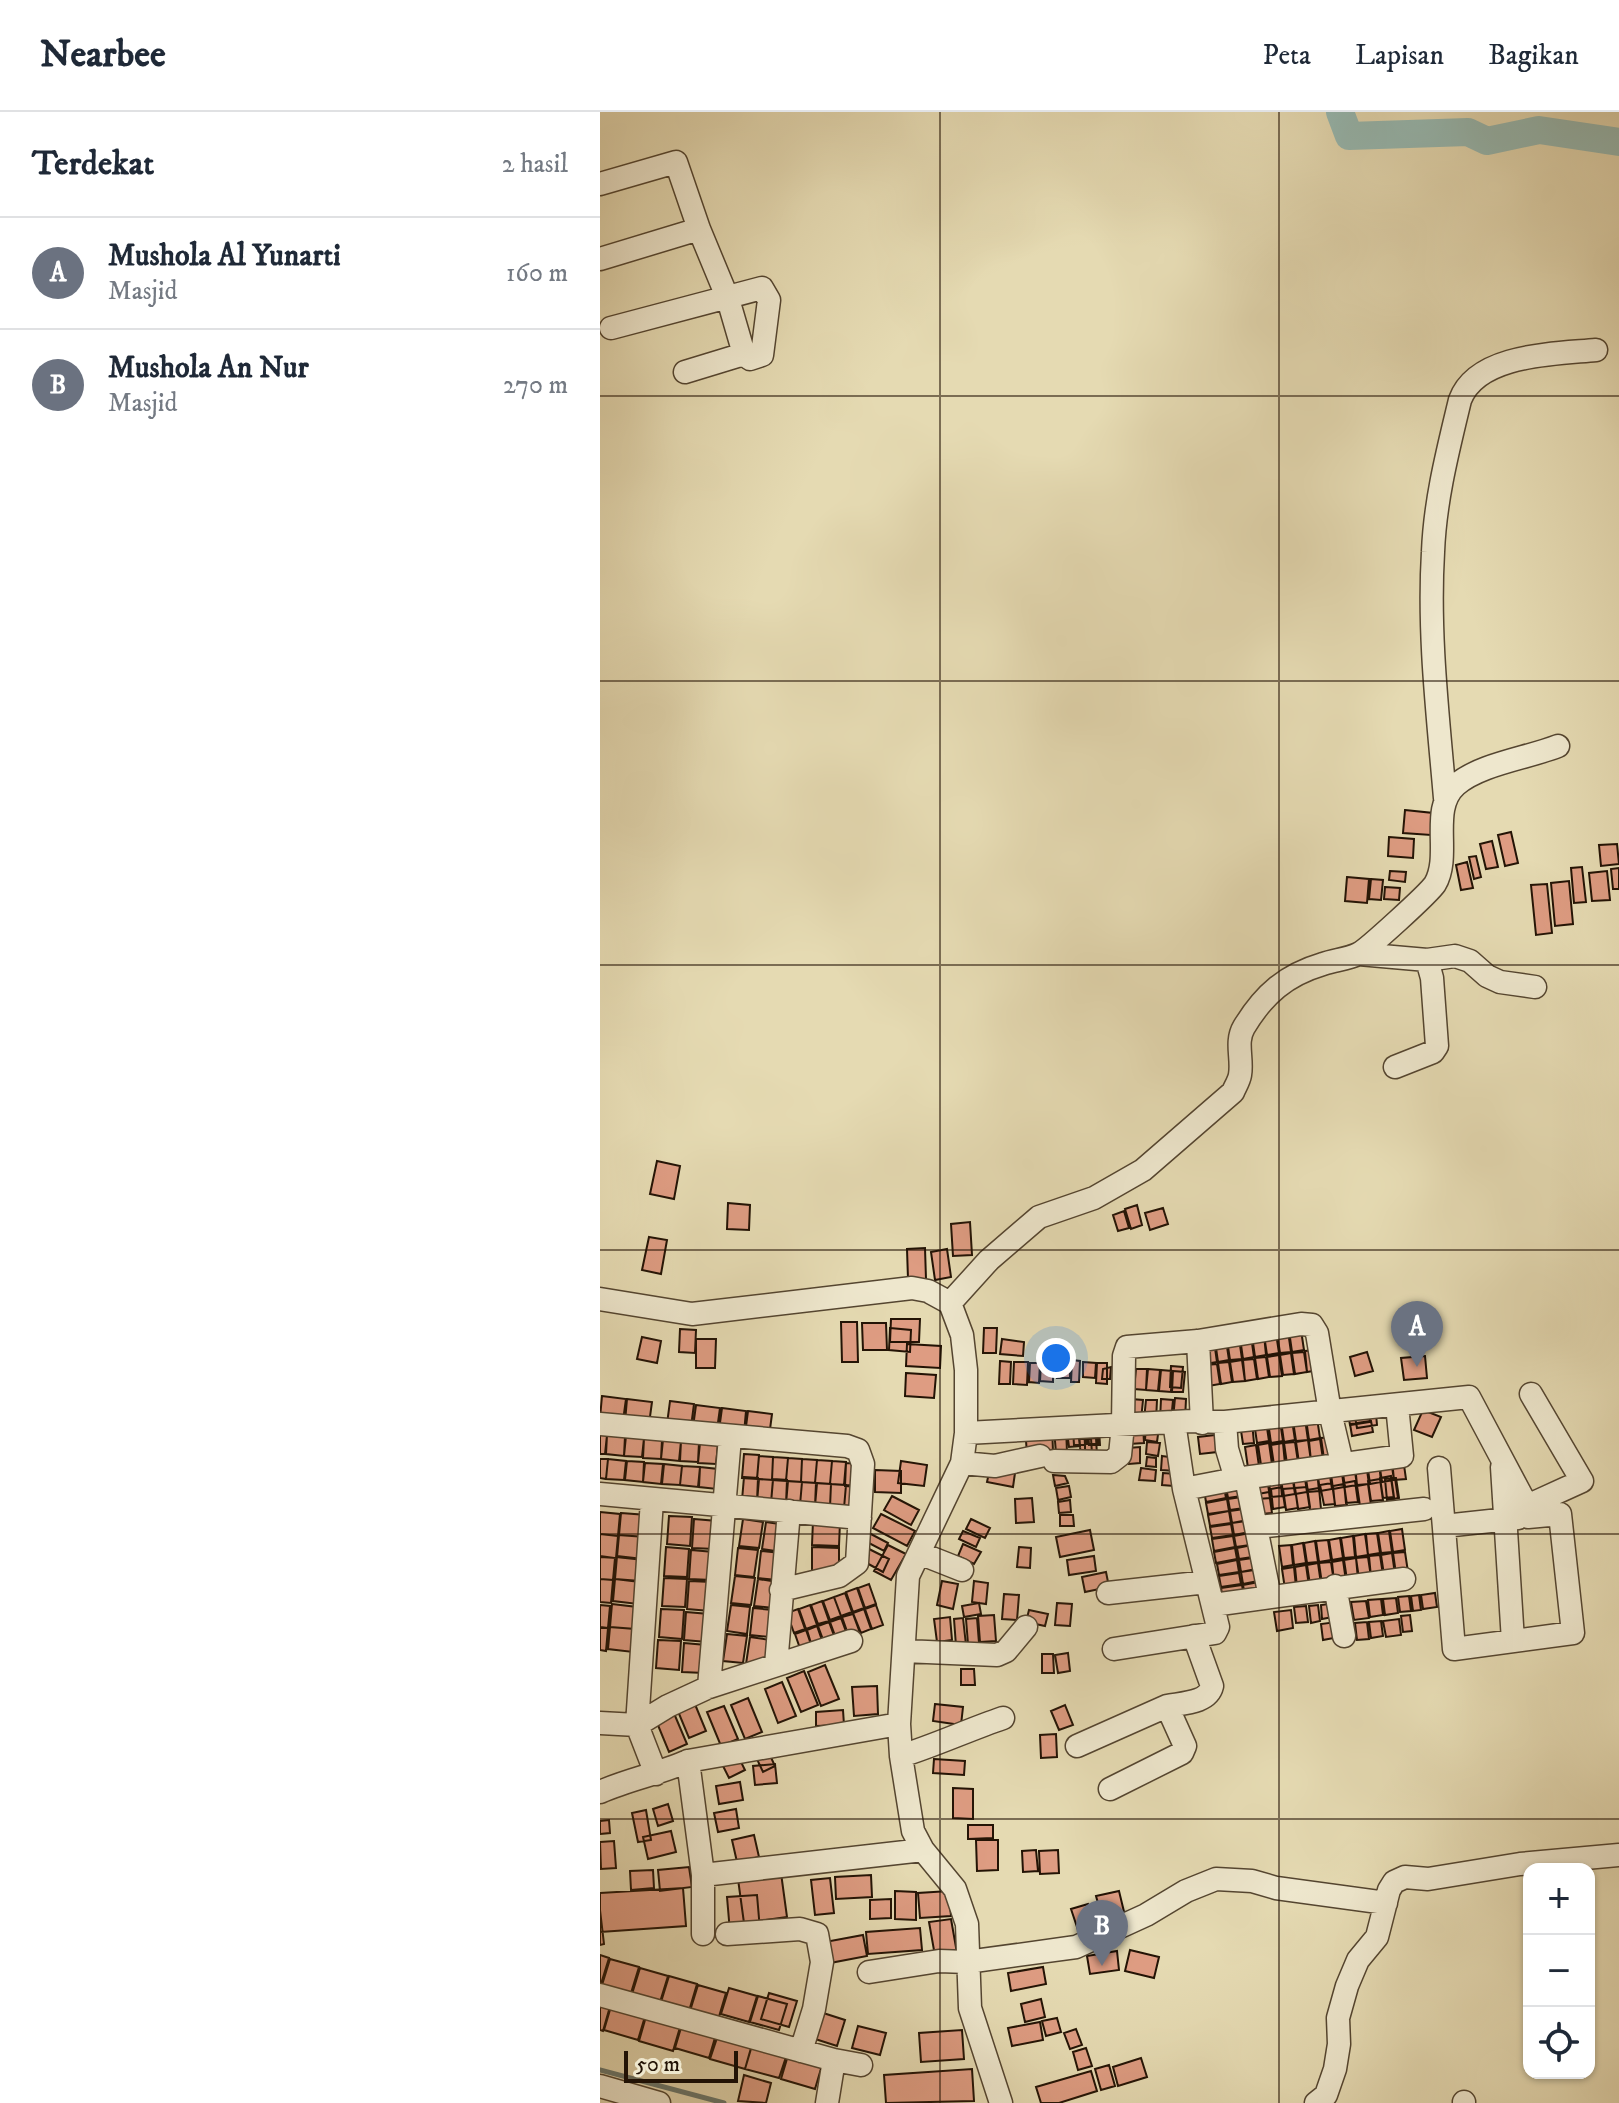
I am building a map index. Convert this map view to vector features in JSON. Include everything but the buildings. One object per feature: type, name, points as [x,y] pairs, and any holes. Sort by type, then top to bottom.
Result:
[{"type":"street","points":[[600,184],[676,162],[728,299],[744,354],[750,359],[762,355],[769,300],[762,288],[728,299],[611,328]]},
{"type":"street","points":[[600,259],[699,229]]},
{"type":"street","points":[[1359,954],[1434,885],[1441,868],[1445,798],[1433,664],[1433,551],[1441,487],[1464,389],[1489,368],[1522,360],[1596,350]]},
{"type":"street","points":[[685,372],[744,354]]},
{"type":"street","points":[[1445,798],[1455,786],[1491,766],[1527,758],[1558,746]]},
{"type":"street","points":[[950,1303],[989,1260],[1039,1217],[1094,1198],[1143,1170],[1226,1099],[1233,1092],[1240,1075],[1241,1032],[1275,988],[1297,972],[1359,954],[1427,960],[1455,956],[1470,961],[1487,976],[1500,982],[1535,987]]},
{"type":"street","points":[[1395,1067],[1433,1052],[1437,1046],[1432,978],[1427,960]]},
{"type":"street","points":[[600,1299],[692,1314],[912,1288],[928,1291],[950,1303],[962,1335],[966,1370],[966,1433],[962,1463],[908,1576],[899,1724],[901,1756],[913,1831],[923,1850],[955,1889],[967,1924],[970,2008],[1001,2103]]},
{"type":"street","points":[[962,1463],[995,1466],[1047,1459],[1088,1463],[1116,1460],[1120,1455],[1123,1425],[1124,1356],[1127,1347],[1198,1341],[1301,1324],[1312,1325],[1317,1333],[1342,1463]]},
{"type":"street","points":[[1198,1341],[1202,1423]]},
{"type":"street","points":[[1520,1514],[1582,1481],[1531,1394]]},
{"type":"street","points":[[966,1433],[1225,1422],[1469,1397],[1501,1457],[1520,1514],[1513,1641]]},
{"type":"street","points":[[1184,1489],[1402,1456],[1397,1405]]},
{"type":"street","points":[[1114,1649],[1215,1633],[1218,1627],[1184,1489],[1174,1422]]},
{"type":"street","points":[[1225,1422],[1227,1449],[1258,1527],[1270,1597]]},
{"type":"street","points":[[600,1424],[855,1447],[863,1464],[857,1563],[839,1576],[781,1590]]},
{"type":"street","points":[[709,1687],[730,1437]]},
{"type":"street","points":[[1439,1468],[1454,1649],[1573,1633],[1560,1514],[1563,1490]]},
{"type":"street","points":[[600,1494],[860,1518]]},
{"type":"street","points":[[652,1500],[637,1725],[656,1774]]},
{"type":"street","points":[[1258,1527],[1424,1509]]},
{"type":"street","points":[[776,1665],[789,1511]]},
{"type":"street","points":[[1444,1526],[1520,1514],[1560,1514]]},
{"type":"street","points":[[919,1553],[962,1570]]},
{"type":"street","points":[[1213,1605],[1404,1579]]},
{"type":"street","points":[[1108,1593],[1207,1582]]},
{"type":"street","points":[[1335,1586],[1344,1636]]},
{"type":"street","points":[[904,1651],[997,1655],[1006,1651],[1026,1627]]},
{"type":"street","points":[[1077,1746],[1167,1706],[1206,1698],[1212,1686],[1194,1636]]},
{"type":"street","points":[[600,1723],[637,1725],[709,1687],[851,1641]]},
{"type":"street","points":[[1110,1789],[1182,1753],[1185,1746],[1167,1706]]},
{"type":"street","points":[[901,1756],[1003,1718]]},
{"type":"street","points":[[600,1792],[688,1761],[899,1724]]},
{"type":"street","points":[[688,1761],[703,1875],[703,1934]]},
{"type":"street","points":[[703,1875],[923,1850]]},
{"type":"street","points":[[1316,2103],[1326,2095],[1335,2069],[1339,2044],[1338,2018],[1347,1986],[1358,1960],[1377,1937],[1389,1890],[1394,1882],[1405,1877],[1428,1879],[1520,1864],[1619,1855]]},
{"type":"street","points":[[869,1972],[939,1961],[967,1962],[1076,1947],[1216,1879],[1252,1881],[1276,1888],[1386,1903]]},
{"type":"street","points":[[727,1934],[800,1929],[817,1934],[822,1962],[814,2009],[801,2051]]},
{"type":"street","points":[[600,1995],[861,2065]]},
{"type":"street","points":[[827,2103],[834,2060]]},
{"type":"street","points":[[600,2086],[659,2103]]},
{"type":"waterway","points":[[1340,112],[1349,136],[1468,132],[1487,141],[1539,130],[1619,142]]},
{"type":"waterway","points":[[600,2070],[724,2103]]},
{"type":"place","name":"Mushola Al Yunarti","points":[[1417,1367]]},
{"type":"place","name":"Mushola An Nur","points":[[1102,1966]]}]
